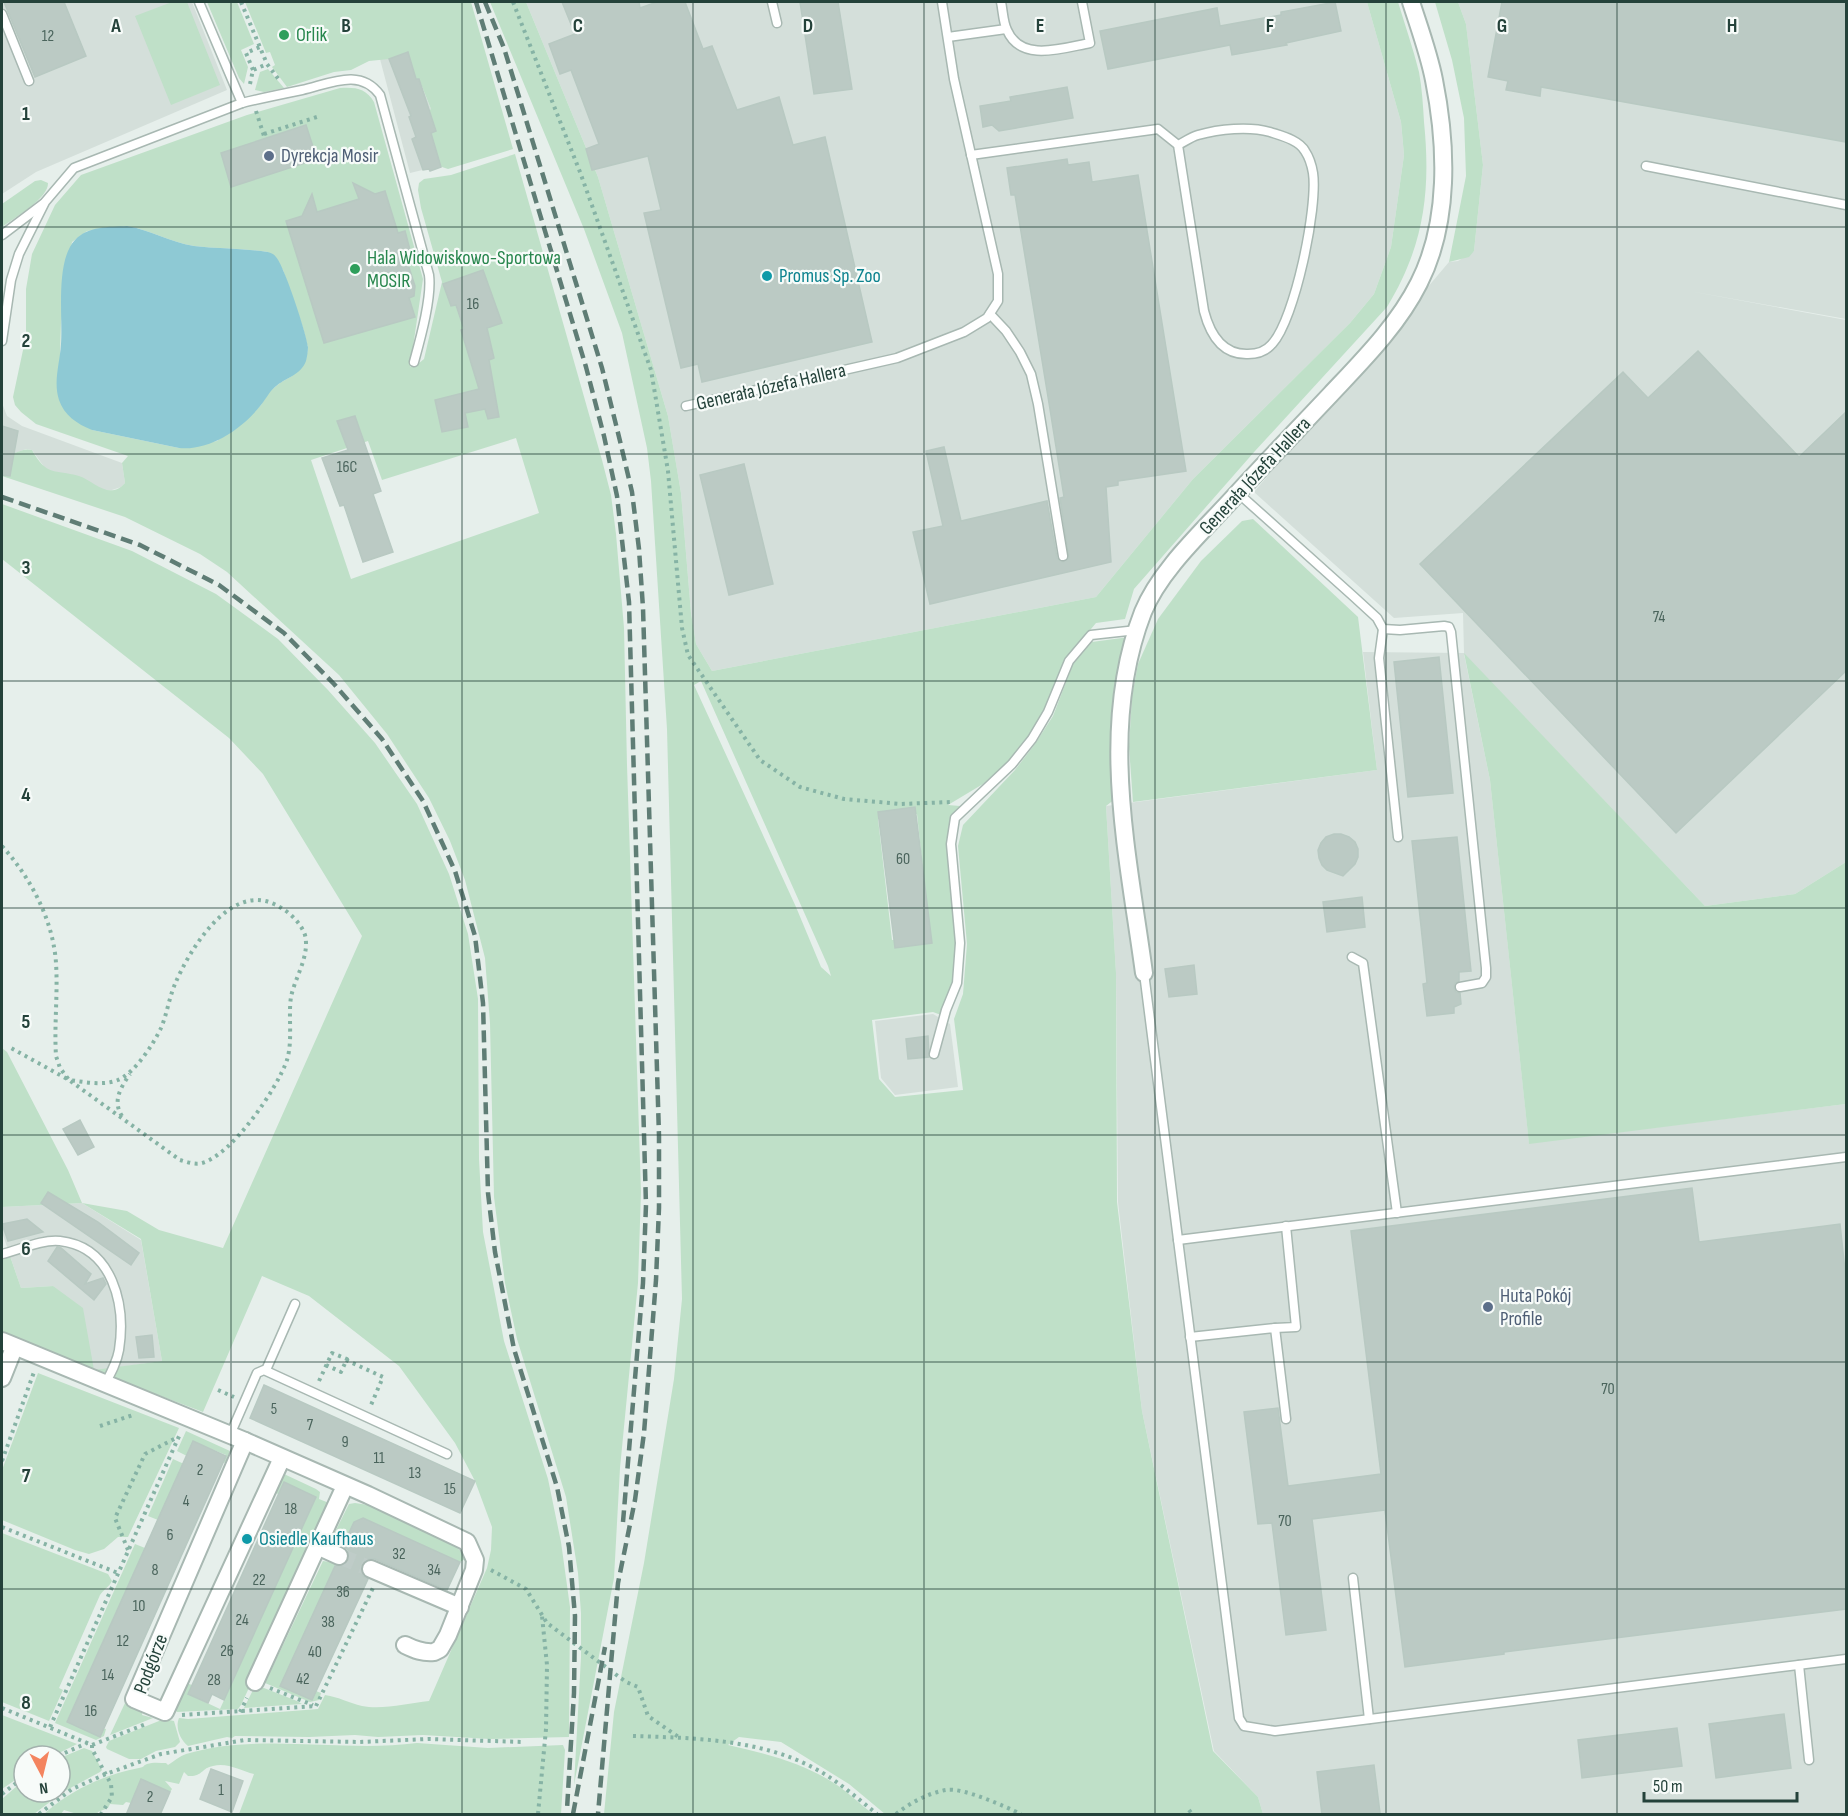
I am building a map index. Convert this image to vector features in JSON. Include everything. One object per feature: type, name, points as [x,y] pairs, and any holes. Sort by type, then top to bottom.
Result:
[{"type":"street","name":"Generała Józefa Hallera","points":[[1144,973],[1125,829],[1118,748],[1127,661],[1145,609],[1170,569],[1238,493],[1363,361],[1400,314],[1419,283],[1432,249],[1440,213],[1443,181],[1442,137],[1434,79],[1411,2]]},
{"type":"street","points":[[2,1378],[8,1344],[237,1438],[454,1534],[467,1542],[475,1560],[471,1579],[444,1643],[434,1652],[420,1652],[405,1645]]},
{"type":"street","name":"Podgórze","points":[[237,1438],[134,1699],[165,1712],[282,1458]]},
{"type":"street","points":[[255,1682],[345,1486]]},
{"type":"street","points":[[317,1546],[339,1556]]},
{"type":"street","points":[[375,1571],[460,1607]]},
{"type":"lane","points":[[200,2],[247,102]]},
{"type":"lane","points":[[772,2],[777,23]]},
{"type":"lane","points":[[942,2],[954,79],[998,274],[999,301],[990,314],[1006,331],[1031,374],[1063,556]]},
{"type":"lane","points":[[1001,2],[1006,28],[1011,36],[1028,50],[1038,52],[1089,43],[1082,2]]},
{"type":"lane","points":[[2,16],[29,81]]},
{"type":"lane","points":[[948,37],[1006,28]]},
{"type":"lane","points":[[2,235],[45,202],[74,168],[247,102],[346,79],[367,83],[380,95],[429,275],[427,304],[414,363]]},
{"type":"lane","points":[[971,155],[1158,129],[1178,145],[1208,327],[1225,349],[1239,354],[1256,354],[1274,343],[1283,326],[1295,291],[1312,206],[1313,172],[1305,150],[1288,138],[1259,129],[1197,135],[1178,145]]},
{"type":"lane","points":[[1646,166],[1846,205]]},
{"type":"lane","points":[[2,341],[10,280],[19,254],[45,202]]},
{"type":"lane","name":"Generała Józefa Hallera","points":[[686,406],[897,358],[964,332],[990,314]]},
{"type":"lane","points":[[1238,493],[1377,618],[1383,629],[1379,657],[1398,837]]},
{"type":"lane","points":[[1383,629],[1400,630],[1444,626],[1449,627],[1451,632],[1486,968],[1486,977],[1482,983],[1460,987]]},
{"type":"lane","points":[[934,1054],[946,1010],[957,983],[960,943],[951,844],[955,818],[1012,764],[1032,739],[1048,712],[1069,661],[1091,635],[1137,630]]},
{"type":"lane","points":[[1352,957],[1363,963],[1397,1213]]},
{"type":"lane","points":[[1144,973],[1239,1718],[1244,1726],[1275,1731],[1846,1659]]},
{"type":"lane","points":[[1178,1240],[1846,1157]]},
{"type":"lane","points":[[1190,1337],[1296,1327],[1286,1226]]},
{"type":"lane","points":[[2,1254],[58,1241],[89,1251],[102,1263],[118,1297],[121,1325],[119,1351],[105,1384]]},
{"type":"lane","points":[[266,1370],[295,1304]]},
{"type":"lane","points":[[1275,1328],[1286,1419]]},
{"type":"lane","points":[[237,1438],[258,1373],[266,1370],[447,1454]]},
{"type":"lane","points":[[1353,1578],[1369,1719]]},
{"type":"lane","points":[[1799,1665],[1809,1760]]},
{"type":"path","points":[[241,2],[267,64],[290,93]]},
{"type":"path","points":[[513,2],[580,171],[651,370],[668,471],[682,628],[688,656],[760,760],[800,787],[844,799],[901,804],[972,801]]},
{"type":"path","points":[[260,47],[246,53],[253,70],[247,102],[264,137],[320,116]]},
{"type":"path","points":[[253,70],[267,64]]},
{"type":"path","points":[[2,846],[31,885],[52,936],[56,961],[56,1056],[60,1068],[69,1080],[87,1083],[119,1080],[131,1072]]},
{"type":"path","points":[[11,1048],[69,1080],[158,1145],[189,1163],[202,1163],[231,1144],[246,1128],[274,1088],[287,1059],[291,997],[306,950],[305,936],[298,923],[287,911],[272,903],[253,900],[234,905],[219,916],[185,963],[174,986],[161,1028],[117,1097],[117,1108],[124,1119]]},
{"type":"path","points":[[314,1392],[332,1353],[383,1377],[367,1416]]},
{"type":"path","points":[[326,1365],[341,1371],[346,1360]]},
{"type":"path","points":[[2,1461],[36,1368]]},
{"type":"path","points":[[100,1426],[137,1414]]},
{"type":"path","points":[[50,1727],[187,1417]]},
{"type":"path","points":[[128,1550],[114,1518],[145,1454],[178,1437]]},
{"type":"path","points":[[2,1527],[118,1573]]},
{"type":"path","points":[[475,1560],[526,1589],[547,1623],[626,1682],[638,1687],[648,1716],[680,1738]]},
{"type":"path","points":[[240,1712],[255,1682],[316,1706],[375,1571]]},
{"type":"path","points":[[538,1815],[546,1729],[547,1665],[541,1613]]},
{"type":"path","points":[[633,1737],[729,1742],[777,1753],[813,1768],[840,1784],[878,1815]]},
{"type":"path","points":[[39,1815],[72,1789],[106,1774],[161,1754],[245,1740],[360,1742],[428,1739],[524,1742]]},
{"type":"path","points":[[72,1751],[90,1744],[111,1784],[112,1797],[101,1815]]},
{"type":"path","points":[[896,1815],[912,1802],[948,1790],[993,1800],[1022,1815]]},
{"type":"shaded area","points":[[2,2],[192,2],[227,90],[36,172],[2,194]]},
{"type":"shaded area","points":[[526,2],[1367,2],[1401,122],[1404,155],[1391,247],[1374,294],[1350,323],[1193,479],[1096,597],[712,671],[696,644],[691,613],[681,493],[668,416],[598,177]]},
{"type":"shaded area","name":"Huta Pokój Profile","points":[[1458,2],[1846,2],[1846,319],[1689,291],[1846,320],[1846,862],[1795,894],[1705,906],[1464,654],[1490,780],[1529,1143],[1846,1104],[1846,1814],[1263,1814],[1258,1797],[1214,1751],[1142,1411],[1118,1202],[1116,973],[1106,806],[1377,770],[1363,652],[1464,653],[1463,613],[1394,618],[1254,492],[1449,262],[1458,261],[1474,251],[1483,165],[1466,24]]},
{"type":"shaded area","points":[[408,52],[416,79],[419,79],[431,109],[429,110],[436,131],[431,133],[439,166],[410,173],[380,59],[389,59]]},
{"type":"shaded area","points":[[2,403],[7,416],[22,426],[122,463],[125,483],[112,490],[104,490],[72,475],[54,473],[45,468],[32,450],[26,449],[10,455],[2,453]]},
{"type":"shaded area","points":[[933,1014],[950,1024],[958,1087],[895,1095],[881,1078],[875,1021]]},
{"type":"shaded area","points":[[82,1203],[141,1240],[162,1361],[94,1371],[53,1286],[21,1288],[2,1232],[2,1207]]},
{"type":"green space","points":[[172,2],[187,2],[220,85],[171,105],[135,16]]},
{"type":"green space","points":[[207,2],[237,2],[254,44],[241,50],[248,67],[244,84],[239,78]]},
{"type":"green space","points":[[245,2],[471,2],[513,149],[448,169],[439,166],[431,133],[436,131],[429,110],[431,109],[419,79],[416,79],[408,52],[389,59],[369,61],[351,70],[334,72],[287,87],[272,67],[275,65],[270,52],[266,53]]},
{"type":"green space","points":[[490,2],[526,2],[598,177],[668,416],[681,493],[691,613],[696,644],[712,671],[1096,597],[1193,479],[1350,323],[1374,294],[1391,247],[1404,155],[1401,122],[1367,2],[1398,2],[1420,78],[1426,148],[1422,218],[1417,240],[1400,284],[1387,307],[1255,451],[1134,589],[1125,619],[1096,623],[1066,659],[1044,711],[1028,737],[1008,762],[983,784],[948,805],[960,806],[952,817],[946,842],[956,943],[953,983],[941,1015],[933,1012],[872,1020],[879,1079],[895,1097],[963,1090],[954,1019],[963,994],[967,944],[958,846],[963,825],[1015,770],[1035,744],[1053,716],[1073,664],[1092,642],[1129,637],[1117,677],[1112,717],[1115,799],[1106,806],[1116,973],[1117,1202],[1142,1411],[1213,1751],[1258,1797],[1263,1814],[885,1814],[849,1784],[781,1742],[739,1737],[728,1745],[771,1756],[812,1771],[837,1785],[873,1814],[604,1814],[614,1712],[644,1563],[674,1379],[682,1299],[667,729],[651,481],[647,448],[622,333],[584,229]],"holes":[[[701,681],[828,966],[831,976],[821,967],[796,907],[694,685]],[[917,814],[930,936],[892,940],[878,819]]]},
{"type":"green space","points":[[1435,2],[1458,2],[1466,24],[1483,165],[1474,251],[1469,257],[1449,262],[1466,176],[1464,118],[1452,60]]},
{"type":"green space","points":[[268,69],[284,88],[264,92],[255,90],[260,72]]},
{"type":"green space","points":[[340,88],[360,89],[371,97],[423,279],[410,367],[424,359],[442,282],[421,208],[419,183],[424,179],[451,175],[515,154],[611,495],[624,628],[641,1192],[638,1283],[620,1468],[614,1578],[574,1785],[581,1657],[578,1573],[566,1497],[517,1339],[505,1283],[494,1197],[490,1023],[485,958],[465,880],[450,841],[429,798],[387,734],[339,675],[227,572],[200,554],[125,517],[2,476],[2,453],[11,454],[28,449],[32,450],[37,459],[47,468],[85,478],[107,490],[119,488],[125,483],[122,463],[128,456],[36,424],[15,405],[13,397],[26,336],[26,289],[32,254],[55,205],[81,175],[247,115]],"holes":[[[127,226],[194,246],[268,252],[283,270],[303,328],[308,348],[306,359],[292,376],[269,392],[261,405],[248,418],[217,441],[179,448],[92,430],[60,356],[61,323],[72,242],[87,231]],[[516,438],[539,513],[351,579],[311,460],[368,441],[382,480]]]},
{"type":"green space","points":[[41,180],[48,183],[43,195],[2,227],[2,204],[35,181]]},
{"type":"green space","points":[[2,504],[132,551],[216,594],[278,639],[328,690],[375,743],[417,804],[449,874],[468,934],[478,999],[479,1159],[483,1232],[504,1341],[548,1479],[561,1542],[570,1607],[569,1737],[490,1739],[423,1735],[235,1736],[188,1746],[181,1737],[178,1729],[179,1718],[318,1709],[325,1695],[370,1707],[429,1701],[487,1568],[492,1527],[475,1481],[455,1443],[399,1366],[309,1296],[262,1276],[203,1412],[16,1341],[2,1333],[2,1257],[10,1256],[21,1288],[53,1286],[83,1308],[94,1370],[162,1361],[141,1239],[82,1203],[127,1211],[159,1230],[223,1248],[362,936],[263,774],[229,738],[2,559]]},
{"type":"green space","points":[[1253,519],[1358,617],[1377,770],[1133,802],[1129,747],[1132,696],[1138,664],[1158,619],[1201,561],[1242,521]]},
{"type":"green space","points":[[1464,653],[1705,906],[1795,894],[1846,862],[1846,1104],[1529,1144],[1490,780]]},
{"type":"green space","points":[[2,1048],[7,1052],[68,1170],[82,1203],[2,1207]]},
{"type":"green space","points":[[38,1373],[179,1428],[128,1537],[118,1537],[104,1549],[89,1554],[2,1520],[2,1470]]},
{"type":"green space","points":[[186,1431],[230,1451],[225,1463],[223,1462],[226,1455],[194,1442],[187,1456],[177,1451]]},
{"type":"green space","points":[[173,1459],[184,1464],[158,1520],[148,1516]]},
{"type":"green space","points":[[284,1474],[316,1489],[320,1492],[319,1499],[329,1503],[254,1677],[238,1709],[177,1712],[174,1708],[183,1682],[192,1685],[188,1694],[220,1709],[316,1497],[284,1483],[279,1494],[274,1493]]},
{"type":"green space","points":[[349,1504],[368,1505],[422,1526],[450,1541],[465,1559],[460,1562],[363,1518],[354,1522],[342,1548],[333,1536]]},
{"type":"green space","points":[[2,1533],[108,1574],[112,1581],[100,1595],[59,1688],[63,1690],[49,1721],[2,1702]]},
{"type":"green space","points":[[135,1544],[145,1548],[67,1721],[106,1729],[104,1736],[96,1740],[55,1723]]},
{"type":"green space","points":[[323,1561],[336,1563],[281,1686],[311,1700],[316,1691],[321,1693],[319,1700],[310,1702],[265,1683]]},
{"type":"green space","points":[[259,1686],[302,1704],[244,1708],[254,1688]]},
{"type":"green space","points":[[125,1703],[143,1709],[142,1715],[153,1718],[110,1735]]},
{"type":"green space","points":[[2,1715],[77,1744],[72,1746],[72,1744],[12,1744],[12,1782],[2,1789]]},
{"type":"green space","points":[[164,1719],[174,1721],[180,1742],[175,1747],[156,1751],[141,1759],[129,1759],[107,1749],[109,1741]]},
{"type":"green space","points":[[271,1743],[389,1745],[417,1743],[488,1748],[563,1745],[565,1750],[561,1814],[239,1814],[254,1774],[218,1765],[193,1776],[188,1776],[184,1772],[179,1784],[165,1781],[172,1789],[170,1792],[141,1780],[131,1803],[110,1804],[108,1808],[97,1814],[77,1814],[64,1810],[61,1814],[44,1814],[56,1804],[72,1804],[72,1794],[100,1779],[149,1763],[168,1765],[186,1754],[214,1748]]},
{"type":"green space","points":[[84,1748],[92,1751],[102,1770],[72,1787],[72,1753]]},
{"type":"green space","points":[[12,1790],[12,1804],[47,1804],[34,1814],[2,1814],[2,1799]]},
{"type":"water","points":[[127,226],[194,246],[268,252],[280,263],[295,300],[307,340],[308,349],[304,366],[273,389],[245,422],[214,442],[191,448],[179,448],[92,430],[72,418],[64,410],[59,400],[57,379],[61,344],[61,290],[62,275],[69,249],[80,235],[86,232],[99,228]]},
{"type":"building","points":[[4,2],[64,2],[86,56],[35,77]]},
{"type":"building","points":[[562,2],[639,2],[640,8],[657,2],[685,2],[703,49],[712,46],[737,110],[779,97],[793,145],[825,137],[872,342],[702,382],[698,364],[681,368],[644,213],[661,210],[648,156],[592,170],[586,149],[599,144],[571,70],[560,74],[549,44],[575,34]]},
{"type":"building","points":[[800,2],[838,2],[852,89],[814,94]]},
{"type":"building","points":[[1335,2],[1341,31],[1286,43],[1287,45],[1232,55],[1230,45],[1108,69],[1100,31],[1217,8],[1220,26]]},
{"type":"building","points":[[1502,2],[1846,2],[1846,142],[1541,87],[1540,96],[1506,90],[1508,81],[1488,77]]},
{"type":"building","points":[[408,52],[436,131],[431,133],[441,167],[430,171],[429,169],[423,170],[412,139],[416,137],[409,117],[411,116],[389,59]]},
{"type":"building","points":[[1067,87],[1073,118],[999,131],[992,125],[983,127],[980,106],[1011,101],[1010,97]]},
{"type":"building","name":"Dyrekcja Mosir","points":[[306,125],[317,159],[231,187],[221,153]]},
{"type":"building","points":[[1067,159],[1068,165],[1089,162],[1092,182],[1138,175],[1186,471],[1118,481],[1118,485],[1106,487],[1111,562],[930,604],[913,532],[943,526],[926,451],[944,447],[961,521],[1047,501],[1057,558],[1063,562],[1069,558],[1060,498],[1064,497],[1015,195],[1011,195],[1007,168]]},
{"type":"building","name":"Hala Widowiskowo-Sportowa MOSIR","points":[[353,183],[375,194],[385,191],[398,233],[405,231],[410,250],[404,252],[415,286],[414,296],[409,298],[415,317],[324,343],[286,221],[302,216],[312,194],[317,212],[359,199]]},
{"type":"building","points":[[483,270],[502,323],[487,328],[494,358],[489,360],[499,417],[488,419],[485,409],[465,413],[468,427],[442,432],[435,400],[479,389],[456,305],[451,306],[443,284]]},
{"type":"building","points":[[1698,351],[1799,457],[1846,412],[1846,671],[1676,833],[1420,564],[1623,372],[1648,398]]},
{"type":"building","points":[[355,416],[381,491],[373,494],[393,552],[363,562],[344,505],[340,506],[322,458],[348,450],[337,421]]},
{"type":"building","points":[[2,426],[18,431],[10,476],[2,475]]},
{"type":"building","points":[[744,464],[773,584],[729,595],[700,475]]},
{"type":"building","points":[[1439,657],[1453,793],[1408,797],[1394,662]]},
{"type":"building","points":[[915,807],[932,943],[895,948],[878,812]]},
{"type":"building","points":[[1334,834],[1349,837],[1358,849],[1355,864],[1343,876],[1327,870],[1319,858],[1318,850],[1321,843],[1326,837]]},
{"type":"building","points":[[1457,837],[1471,971],[1459,972],[1459,981],[1455,983],[1454,988],[1460,993],[1461,1004],[1454,1007],[1454,1013],[1427,1016],[1423,984],[1427,983],[1412,841]]},
{"type":"building","points":[[1362,897],[1365,927],[1327,932],[1323,902]]},
{"type":"building","points":[[1194,965],[1197,994],[1169,997],[1165,969]]},
{"type":"building","points":[[928,1036],[929,1057],[908,1059],[906,1039]]},
{"type":"building","points":[[80,1120],[94,1147],[78,1155],[63,1129]]},
{"type":"building","points":[[1692,1188],[1699,1242],[1840,1224],[1846,1280],[1846,1609],[1504,1652],[1504,1654],[1405,1667],[1385,1510],[1312,1519],[1326,1630],[1286,1635],[1272,1523],[1258,1524],[1244,1412],[1278,1408],[1288,1486],[1381,1474],[1351,1231]]},
{"type":"building","points":[[48,1192],[98,1222],[139,1253],[131,1265],[41,1203]]},
{"type":"building","points":[[27,1219],[43,1232],[8,1241],[2,1224]]},
{"type":"building","points":[[57,1247],[91,1274],[85,1284],[103,1278],[106,1284],[94,1300],[48,1261]]},
{"type":"building","points":[[152,1335],[154,1357],[139,1358],[136,1337]]},
{"type":"building","points":[[264,1385],[475,1481],[460,1513],[250,1418]]},
{"type":"building","points":[[193,1441],[226,1456],[100,1737],[67,1722]]},
{"type":"building","points":[[284,1482],[316,1497],[224,1700],[212,1694],[208,1703],[188,1694]]},
{"type":"building","points":[[363,1518],[460,1562],[447,1590],[375,1559],[364,1561],[361,1571],[368,1579],[312,1700],[280,1686],[335,1566],[345,1565],[349,1560],[348,1550],[343,1546],[354,1522]]},
{"type":"building","points":[[1784,1714],[1791,1768],[1716,1778],[1709,1724]]},
{"type":"building","points":[[1677,1728],[1682,1766],[1582,1778],[1578,1740]]},
{"type":"building","points":[[1374,1765],[1380,1813],[1322,1815],[1317,1772]]},
{"type":"building","points":[[211,1769],[243,1781],[232,1812],[200,1799]]},
{"type":"building","points":[[141,1779],[170,1792],[160,1815],[126,1815]]},
{"type":"tunnel","points":[[339,1556],[371,1569]]},
{"type":"railway","points":[[476,2],[586,367],[604,436],[617,496],[629,602],[646,1205],[643,1283],[623,1522]]},
{"type":"railway","points":[[485,2],[504,48],[602,368],[632,492],[643,608],[659,1136],[659,1208],[644,1433],[635,1500],[618,1583],[598,1814]]},
{"type":"railway","points":[[2,497],[140,545],[219,585],[284,633],[334,684],[382,739],[423,801],[455,871],[475,936],[483,1003],[488,1193],[495,1252],[514,1349],[557,1487],[569,1547],[575,1616],[574,1693],[567,1809]]},
{"type":"railway","points":[[573,1814],[605,1647]]},
{"type":"place","name":"Orlik","points":[[284,35]]},
{"type":"place","name":"Dyrekcja Mosir","points":[[269,156]]},
{"type":"place","name":"Hala Widowiskowo-Sportowa MOSIR","points":[[355,269]]},
{"type":"place","name":"Promus Sp. Zoo","points":[[767,276]]},
{"type":"place","name":"Huta Pokój Profile","points":[[1488,1307]]},
{"type":"place","name":"Osiedle Kaufhaus","points":[[247,1539]]}]
